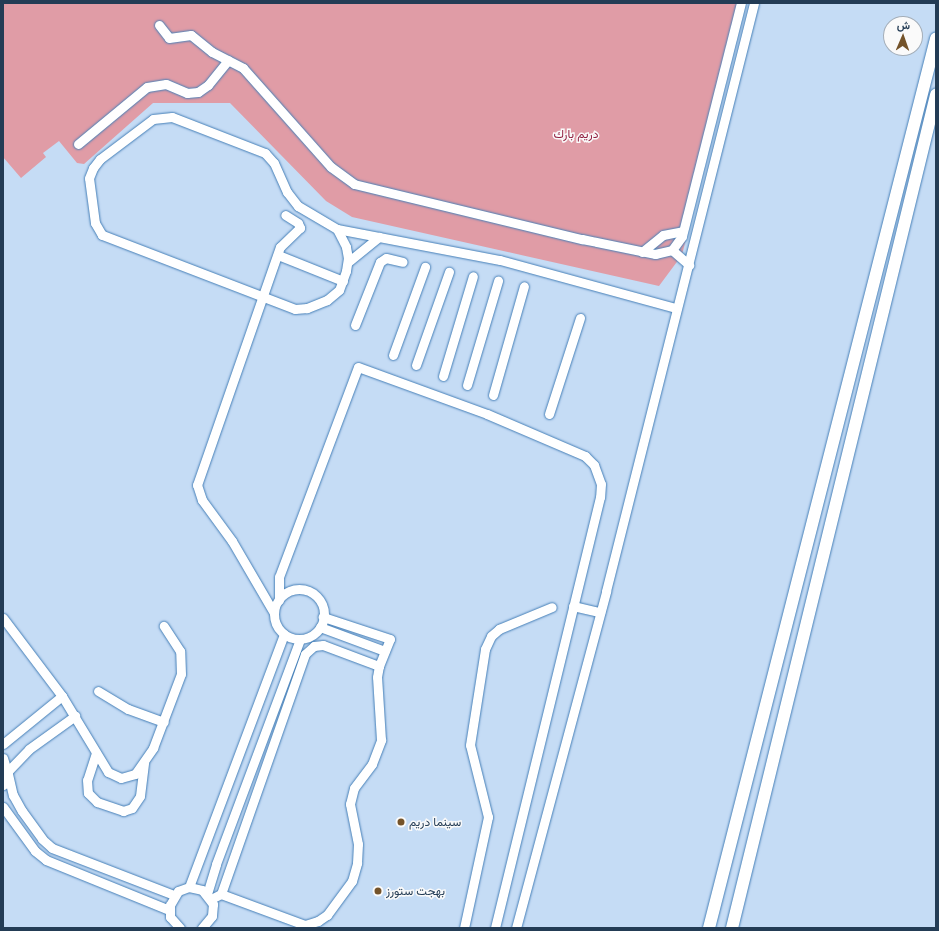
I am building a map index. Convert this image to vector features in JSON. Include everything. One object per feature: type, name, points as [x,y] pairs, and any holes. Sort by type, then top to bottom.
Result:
[{"type":"main road","points":[[709,928],[936,39]]},
{"type":"main road","points":[[732,928],[936,95]]},
{"type":"street","points":[[159,26],[169,38],[191,35],[207,49],[247,71],[330,167],[354,184],[372,190],[642,252],[661,254],[672,250],[680,241],[741,3]]},
{"type":"street","points":[[516,928],[600,612],[676,308],[689,265],[754,3]]},
{"type":"street","points":[[78,144],[147,87],[166,84],[187,93],[198,92],[208,85],[228,60]]},
{"type":"street","points":[[337,229],[346,247],[348,262],[342,281],[333,296],[307,308],[295,309],[102,236],[95,223],[89,186],[90,173],[96,163],[153,119],[172,117],[265,153],[274,163],[287,192],[298,206],[337,229],[500,260],[676,308]]},
{"type":"street","points":[[279,600],[284,595],[297,590],[311,593],[321,603],[324,617],[315,634],[300,639],[284,634],[275,621],[274,613],[232,542],[202,500],[197,485],[278,255],[284,241],[300,228],[296,221],[285,215]]},
{"type":"street","points":[[642,252],[664,234],[683,231]]},
{"type":"street","points":[[348,262],[379,237]]},
{"type":"street","points":[[672,250],[689,265]]},
{"type":"street","points":[[278,255],[342,281]]},
{"type":"street","points":[[355,325],[380,262],[386,258],[403,262]]},
{"type":"street","points":[[393,355],[425,267]]},
{"type":"street","points":[[416,365],[448,272]]},
{"type":"street","points":[[443,376],[474,276]]},
{"type":"street","points":[[467,385],[498,281]]},
{"type":"street","points":[[493,395],[524,286]]},
{"type":"street","points":[[549,414],[580,318]]},
{"type":"street","points":[[274,613],[279,600],[279,577],[358,367],[487,414],[590,460],[598,471],[601,490],[495,928]]},
{"type":"street","points":[[464,928],[488,817],[470,745],[485,649],[491,636],[499,629],[552,606]]},
{"type":"street","points":[[573,606],[600,612]]},
{"type":"street","points":[[3,758],[13,795],[22,811],[42,839],[52,848],[174,895],[189,888],[195,888],[209,896],[221,894],[305,925],[323,918],[347,890],[355,872],[358,854],[357,835],[350,811],[351,796],[375,757],[380,740],[382,722],[377,688],[379,666],[390,639],[324,617]]},
{"type":"street","points":[[3,618],[62,696],[108,772],[121,778],[135,774],[144,761],[164,722],[181,674],[182,662],[178,645],[164,626]]},
{"type":"street","points":[[320,627],[385,650]]},
{"type":"street","points":[[189,888],[284,634]]},
{"type":"street","points":[[204,927],[213,910],[209,896],[300,639]]},
{"type":"street","points":[[221,894],[305,654],[314,646],[323,645],[379,666]]},
{"type":"street","points":[[98,691],[123,706],[164,722]]},
{"type":"street","points":[[3,744],[62,696]]},
{"type":"street","points":[[3,784],[8,773],[29,749],[75,716]]},
{"type":"street","points":[[96,753],[87,780],[88,793],[97,802],[123,811],[132,808],[140,796],[144,761]]},
{"type":"street","points":[[3,807],[35,851],[46,860],[169,910]]},
{"type":"street","points":[[174,895],[169,910],[170,917],[179,928]]},
{"type":"green space","name":"دريم بارك","points":[[3,3],[745,3],[682,255],[659,286],[352,217],[326,201],[230,103],[153,103],[84,164],[77,163],[59,141],[43,153],[46,157],[21,178],[3,157]]},
{"type":"place","name":"سينما دريم","points":[[401,822]]},
{"type":"place","name":"بهجت ستورز","points":[[378,891]]}]
